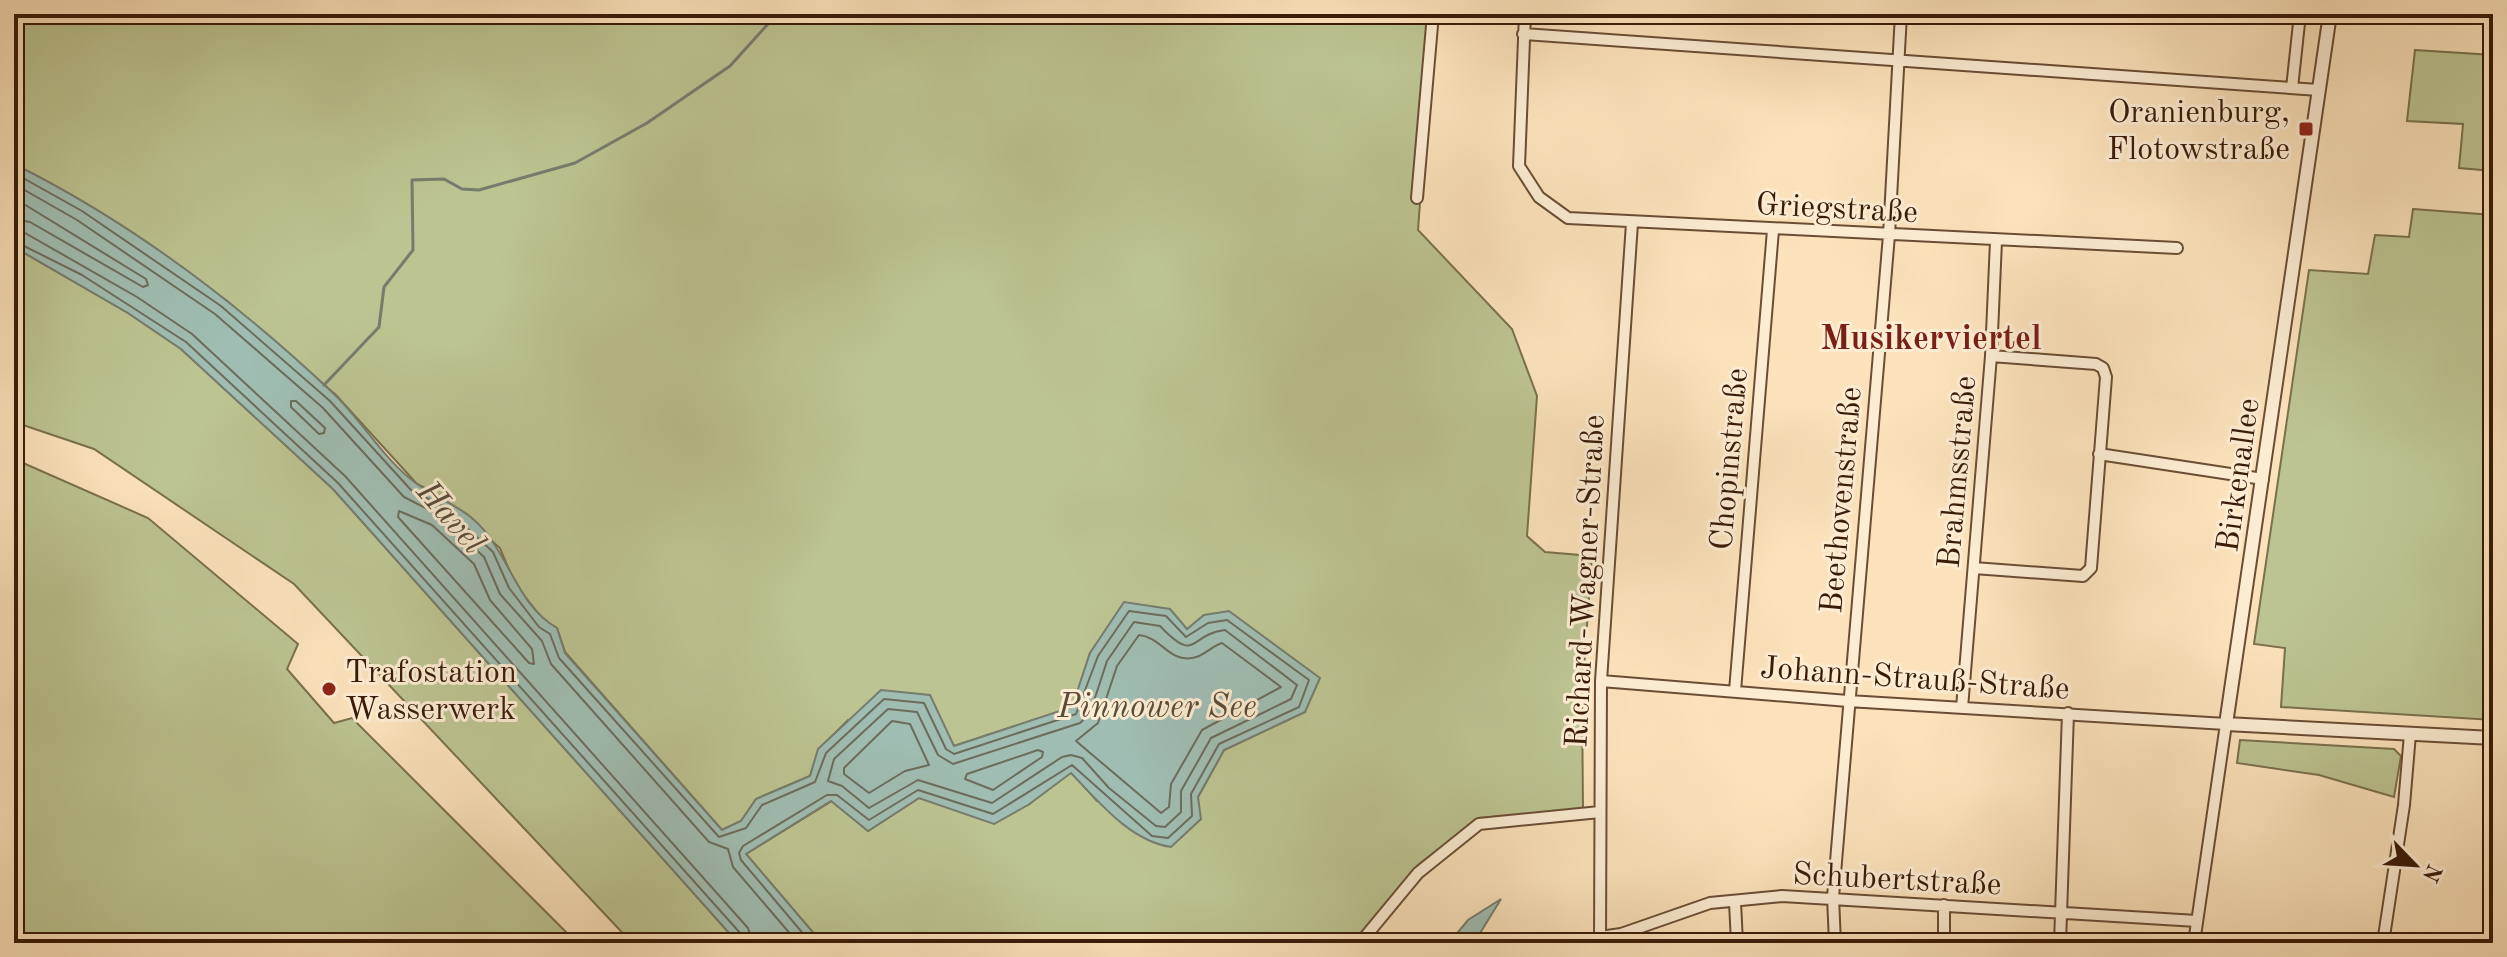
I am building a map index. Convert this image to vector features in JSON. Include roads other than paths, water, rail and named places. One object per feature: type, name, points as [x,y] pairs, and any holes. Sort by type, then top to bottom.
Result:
[{"type":"street","points":[[1417,198],[1433,14]]},
{"type":"street","points":[[1525,14],[1523,34],[2319,90]]},
{"type":"street","name":"Beethovenstraße","points":[[1835,943],[1833,897],[1889,235],[1901,14]]},
{"type":"street","points":[[2292,88],[2300,14]]},
{"type":"street","name":"Birkenallee","points":[[2194,943],[2330,14]]},
{"type":"street","name":"Griegstraße","points":[[1523,34],[1519,166],[1539,197],[1568,218],[2177,248]]},
{"type":"street","name":"Richard-Wagner-Straße","points":[[1600,940],[1601,681],[1632,223]]},
{"type":"street","name":"Chopinstraße","points":[[1735,691],[1773,230]]},
{"type":"street","name":"Brahmsstraße","points":[[1962,708],[1991,356],[1996,241]]},
{"type":"street","points":[[1974,568],[2083,576],[2091,568],[2103,368],[2096,364],[1991,356]]},
{"type":"street","points":[[2099,454],[2263,479]]},
{"type":"street","name":"Johann-Strauß-Straße","points":[[1601,681],[1848,701],[2226,724]]},
{"type":"street","points":[[2060,943],[2068,713]]},
{"type":"street","points":[[2226,724],[2493,738]]},
{"type":"street","points":[[2383,943],[2404,805],[2410,734]]},
{"type":"street","points":[[1360,943],[1418,873],[1479,824],[1600,812]]},
{"type":"street","name":"Schubertstraße","points":[[1600,940],[1710,903],[1782,896],[2197,921]]},
{"type":"street","points":[[1735,902],[1737,943]]},
{"type":"street","points":[[1944,905],[1944,943]]},
{"type":"water","points":[[14,164],[100,212],[222,297],[334,394],[405,475],[473,519],[495,546],[531,605],[557,628],[565,653],[722,830],[741,821],[756,799],[810,776],[818,749],[881,690],[930,695],[954,746],[1072,707],[1090,653],[1124,602],[1170,609],[1187,629],[1204,615],[1229,611],[1320,678],[1305,712],[1224,750],[1198,797],[1201,819],[1171,847],[1129,829],[1071,773],[1028,805],[994,824],[919,798],[868,831],[831,801],[746,854],[822,943],[738,943],[333,489],[181,349],[128,313],[14,247]]},
{"type":"water","points":[[1501,899],[1474,943],[1449,943],[1468,920]]},
{"type":"waterway","points":[[324,385],[379,327],[384,287],[413,250],[412,180],[444,179],[462,189],[479,190],[575,163],[647,123],[730,66],[777,14]]},
{"type":"place","name":"Oranienburg, Flotowstraße","points":[[2306,129]]},
{"type":"place","name":"Trafostation Wasserwerk","points":[[329,689]]},
{"type":"district","name":"Musikerviertel","points":[[1931,337]]},
{"type":"water label","name":"Havel","points":[[452,516]]},
{"type":"water label","name":"Pinnower See","points":[[1157,705]]}]
